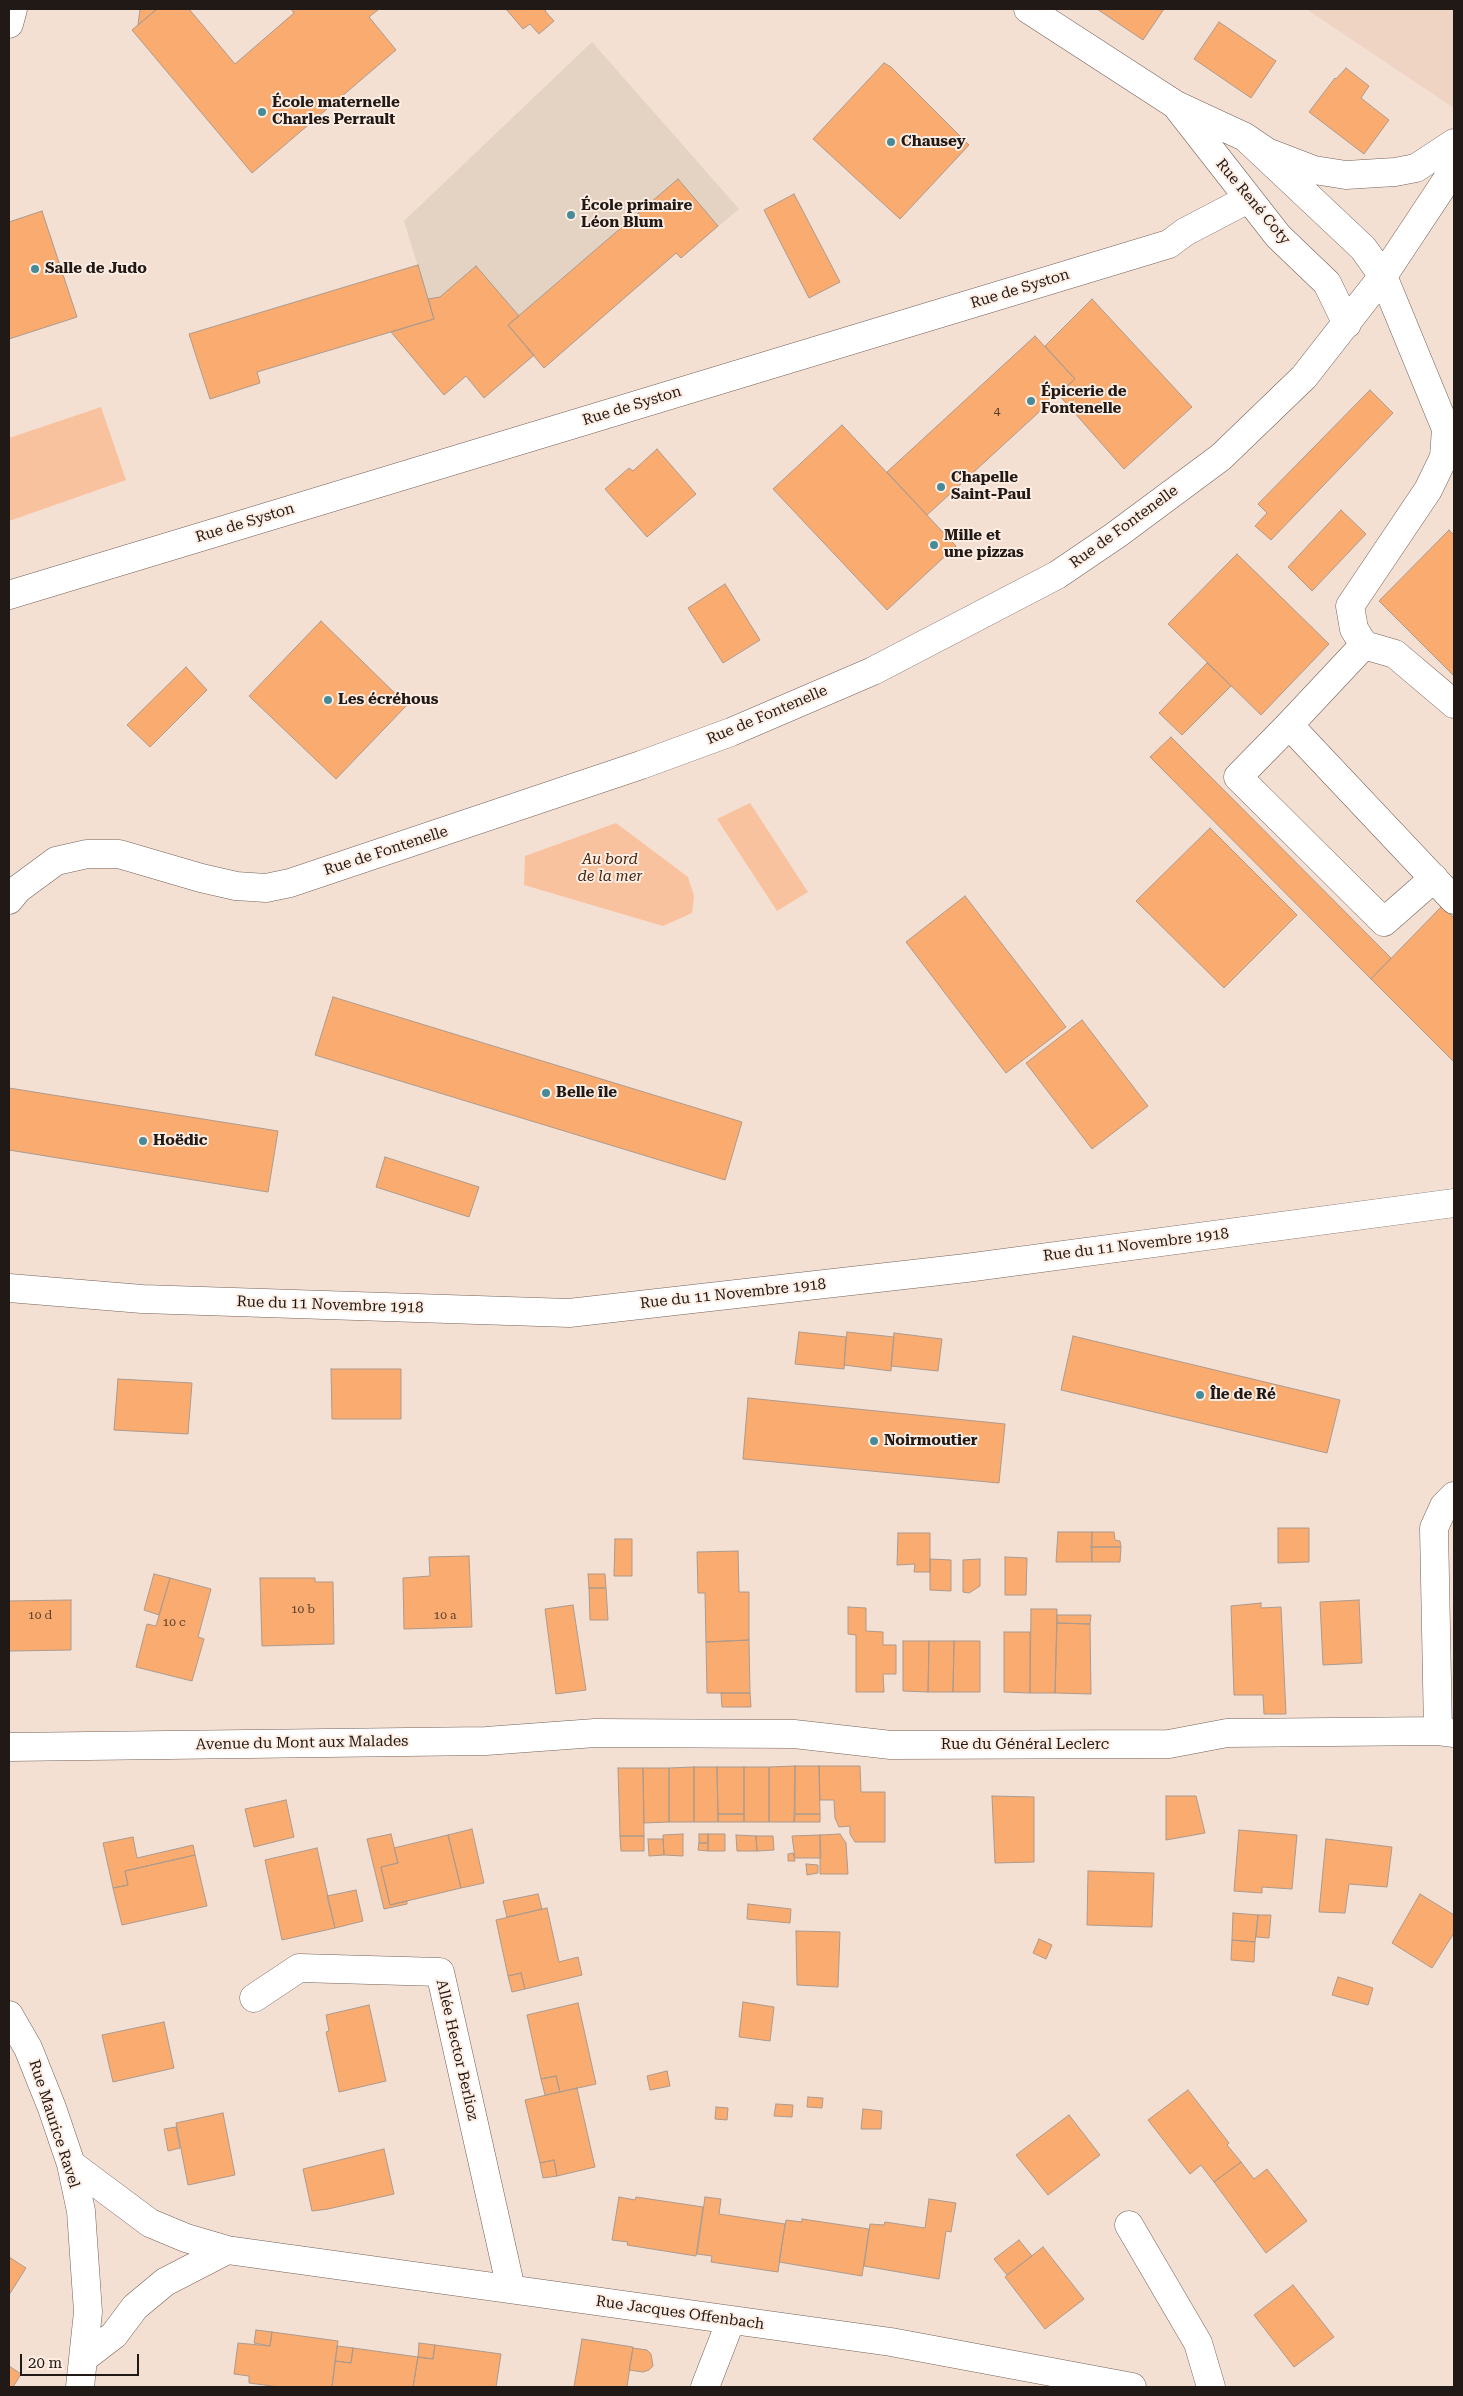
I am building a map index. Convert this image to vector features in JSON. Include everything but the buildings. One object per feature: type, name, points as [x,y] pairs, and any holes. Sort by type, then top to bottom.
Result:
[{"type":"street","points":[[9,24],[13,9]]},
{"type":"street","name":"Rue René Coty","points":[[1028,9],[1176,105],[1245,137],[1268,152],[1314,170],[1346,175],[1394,172],[1416,168],[1454,143]]},
{"type":"street","name":"Rue René Coty","points":[[1176,105],[1278,236],[1327,283],[1347,324]]},
{"type":"street","name":"Rue René Coty","points":[[1245,137],[1363,248],[1383,276],[1446,429],[1444,457],[1428,490],[1350,606],[1354,629],[1364,645]]},
{"type":"street","name":"Rue de Fontenelle","points":[[9,900],[30,879],[56,861],[87,854],[119,854],[201,878],[236,886],[266,888],[290,882],[640,766],[731,732],[873,671],[1057,575],[1116,536],[1221,457],[1304,377],[1383,276],[1454,170]]},
{"type":"street","name":"Rue de Syston","points":[[9,594],[1169,244],[1185,232],[1248,198]]},
{"type":"street","points":[[1434,878],[1384,922],[1238,777],[1364,645],[1395,654],[1454,704]]},
{"type":"street","points":[[1289,725],[1454,900]]},
{"type":"street","name":"Rue du 11 Novembre 1918","points":[[9,1288],[142,1299],[569,1313],[966,1268],[1454,1203]]},
{"type":"street","points":[[1446,1732],[1434,1528],[1444,1506],[1454,1496]]},
{"type":"street","name":"Rue du Général Leclerc","points":[[595,1733],[794,1734],[891,1745],[1169,1744],[1227,1733],[1446,1732]]},
{"type":"street","name":"Avenue du Mont aux Malades","points":[[9,1747],[486,1741],[595,1733]]},
{"type":"street","name":"Allée Hector Berlioz","points":[[254,1998],[299,1968],[440,1972],[511,2289]]},
{"type":"street","name":"Rue Maurice Ravel","points":[[9,2015],[28,2048],[52,2108],[71,2164],[81,2211],[88,2312],[80,2387]]},
{"type":"street","name":"Rue Jacques Offenbach","points":[[71,2164],[150,2223],[186,2238],[227,2250],[891,2342],[1132,2387]]},
{"type":"street","points":[[1129,2225],[1198,2343],[1211,2387]]},
{"type":"street","points":[[84,2358],[114,2335],[135,2307],[165,2282],[227,2250]]},
{"type":"street","points":[[705,2387],[731,2320]]},
{"type":"shaded area","points":[[1306,9],[1454,9],[1454,108]]},
{"type":"shaded area","name":"École primaire Léon Blum","points":[[592,42],[739,209],[681,258],[676,254],[544,368],[534,356],[484,398],[466,376],[444,395],[391,332],[428,299],[404,221]]},
{"type":"green space","points":[[101,407],[126,480],[9,521],[9,438]]},
{"type":"green space","points":[[750,803],[808,892],[777,911],[717,819]]},
{"type":"green space","name":"Au bord de la mer","points":[[616,823],[688,877],[694,896],[692,913],[663,926],[524,885],[525,856]]},
{"type":"place","name":"École maternelle Charles Perrault","points":[[262,112]]},
{"type":"place","name":"Chausey","points":[[891,142]]},
{"type":"place","name":"École primaire Léon Blum","points":[[571,215]]},
{"type":"place","name":"Salle de Judo","points":[[35,269]]},
{"type":"place","name":"Épicerie de Fontenelle","points":[[1031,401]]},
{"type":"place","name":"Chapelle Saint-Paul","points":[[941,487]]},
{"type":"place","name":"Mille et une pizzas","points":[[934,545]]},
{"type":"place","name":"Les écréhous","points":[[328,700]]},
{"type":"place","name":"Belle île","points":[[546,1093]]},
{"type":"place","name":"Hoëdic","points":[[143,1141]]},
{"type":"place","name":"Île de Ré","points":[[1200,1395]]},
{"type":"place","name":"Noirmoutier","points":[[874,1441]]}]
